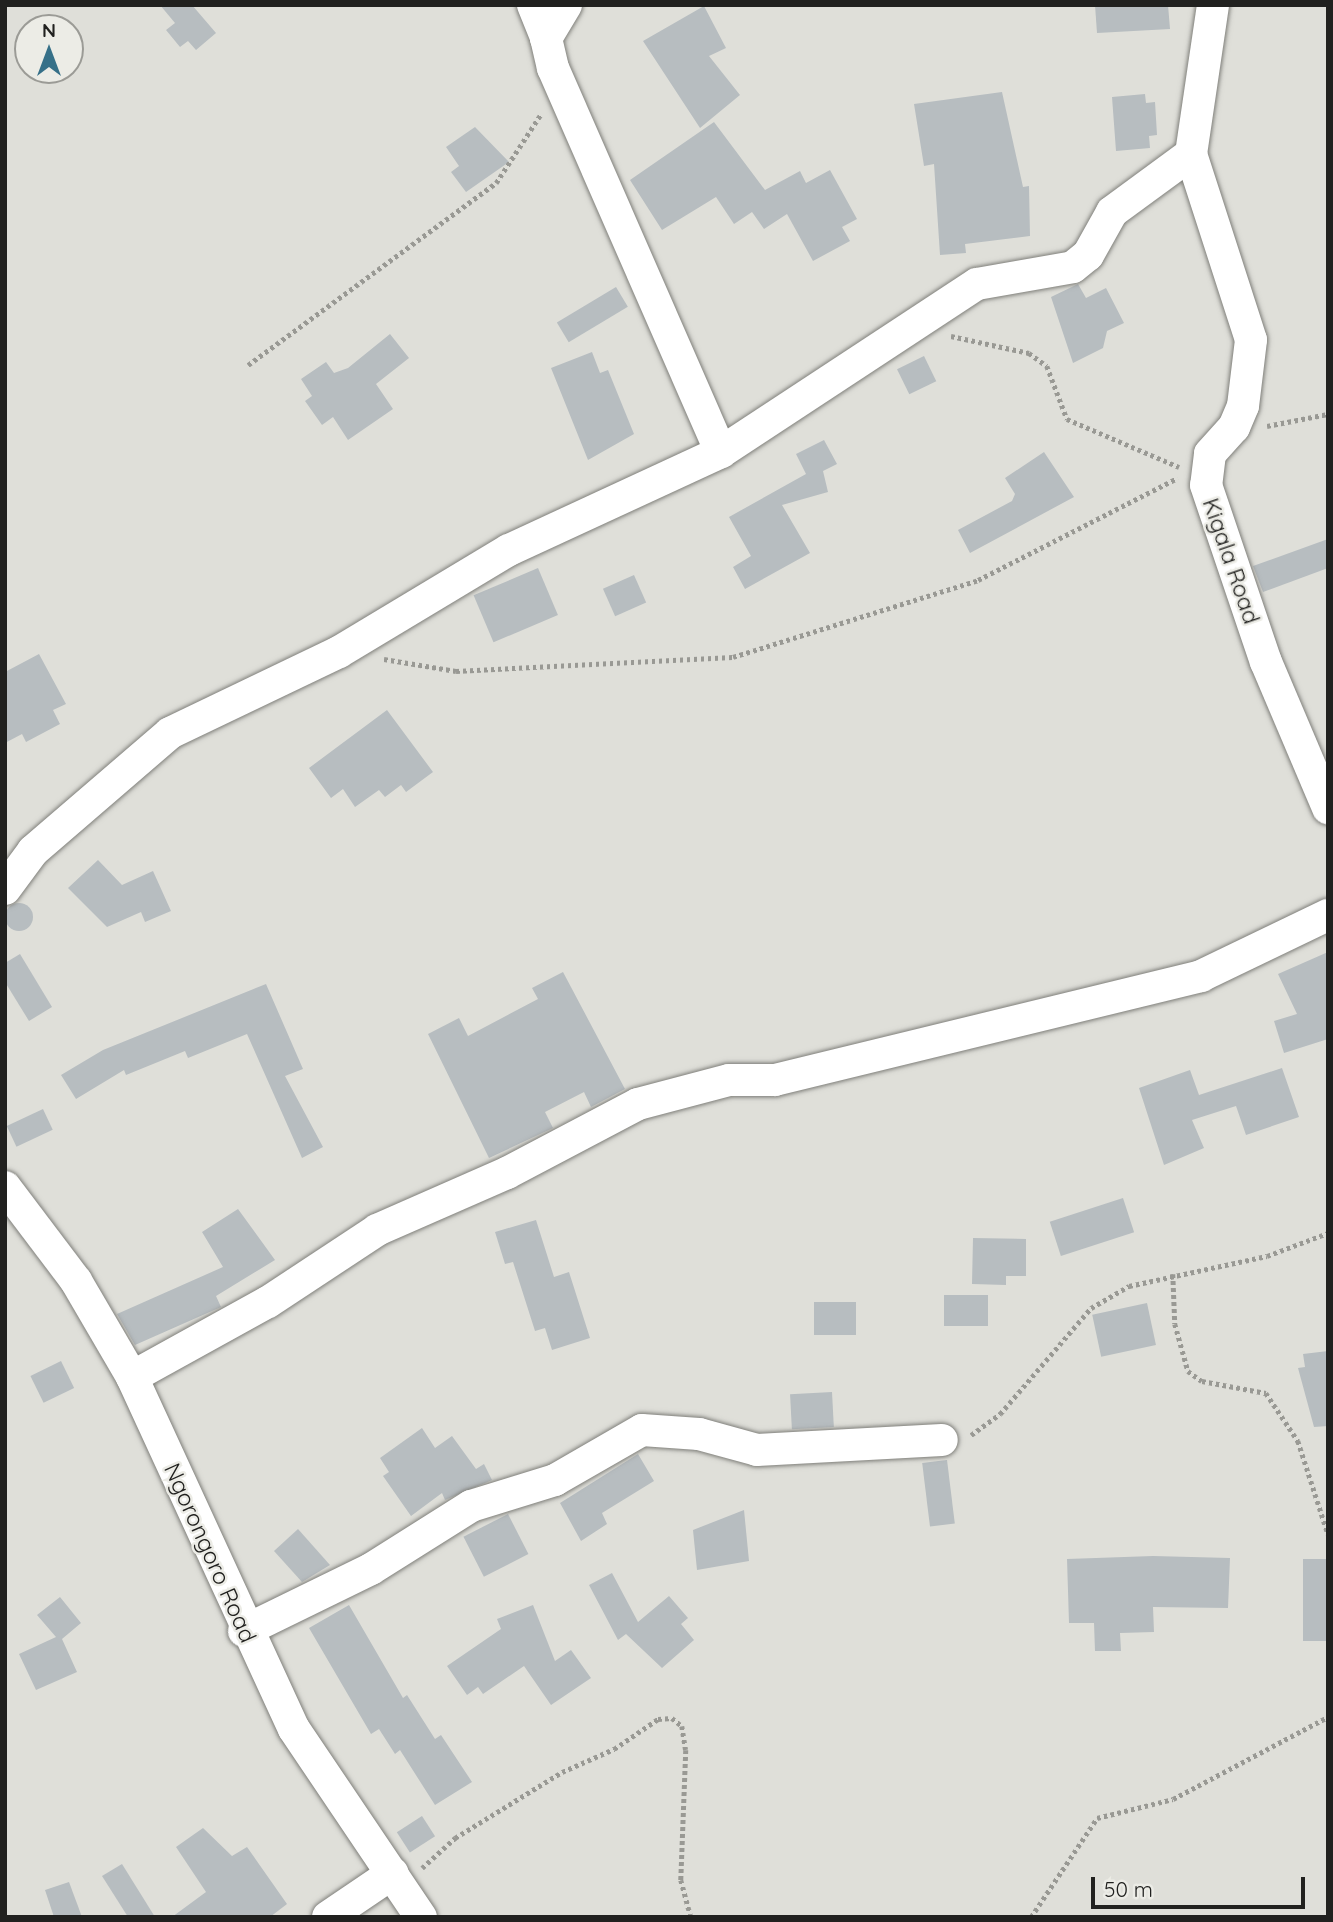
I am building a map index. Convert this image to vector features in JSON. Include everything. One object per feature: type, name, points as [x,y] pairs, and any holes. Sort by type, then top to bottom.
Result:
[{"type":"street","points":[[533,5],[563,94],[721,452]]},
{"type":"street","points":[[546,38],[566,5]]},
{"type":"street","points":[[1213,5],[1191,154],[1251,340],[1234,427]]},
{"type":"street","points":[[5,889],[33,851],[170,733],[339,652],[509,550],[721,452],[977,284],[1073,267],[1088,256],[1112,212],[1191,154]]},
{"type":"street","name":"Kigala Road","points":[[1234,427],[1210,454],[1209,498],[1328,808]]},
{"type":"street","points":[[132,1377],[268,1302],[377,1230],[507,1173],[638,1104],[729,1080],[775,1080],[1201,976],[1328,915]]},
{"type":"street","name":"Ngorongoro Road","points":[[5,1187],[76,1281],[132,1377],[244,1631],[320,1772],[421,1917]]},
{"type":"street","points":[[244,1631],[371,1569],[471,1506],[555,1480],[642,1430],[699,1434],[757,1450],[942,1440]]},
{"type":"street","points":[[328,1917],[397,1880]]},
{"type":"path","points":[[248,365],[496,183],[541,115],[563,94]]},
{"type":"path","points":[[339,652],[456,671],[733,657],[978,580],[1109,518],[1187,472],[1067,419],[1047,366],[1029,353],[998,342],[904,332]]},
{"type":"path","points":[[1234,427],[1328,414]]},
{"type":"path","points":[[942,1440],[970,1436],[992,1422],[1091,1308],[1129,1286],[1172,1274],[1267,1256],[1328,1233]]},
{"type":"path","points":[[1172,1274],[1175,1324],[1188,1371],[1202,1381],[1266,1393],[1298,1441],[1328,1534]]},
{"type":"path","points":[[397,1880],[455,1838],[666,1717],[682,1726],[686,1750],[681,1880],[691,1917]]},
{"type":"path","points":[[1031,1917],[1097,1818],[1173,1799],[1328,1717]]},
{"type":"building","points":[[160,5],[192,5],[216,33],[196,50],[188,41],[180,47],[166,30],[175,23]]},
{"type":"building","points":[[1095,5],[1168,5],[1170,29],[1097,33]]},
{"type":"building","points":[[704,6],[726,48],[709,56],[740,95],[700,128],[643,41]]},
{"type":"building","points":[[1002,92],[1023,187],[1029,186],[1030,236],[965,244],[966,253],[940,255],[934,164],[924,166],[914,104]]},
{"type":"building","points":[[1145,94],[1146,103],[1155,102],[1157,135],[1149,136],[1150,148],[1116,151],[1112,97]]},
{"type":"building","points":[[714,122],[765,190],[800,171],[806,183],[830,170],[857,219],[842,227],[850,241],[813,261],[787,214],[764,229],[752,212],[734,224],[716,197],[662,230],[630,180]]},
{"type":"building","points":[[475,127],[509,162],[466,192],[451,172],[459,166],[446,147]]},
{"type":"building","points":[[1078,284],[1086,298],[1106,288],[1124,323],[1107,331],[1103,348],[1073,363],[1051,297]]},
{"type":"building","points":[[616,287],[628,307],[569,342],[557,323]]},
{"type":"building","points":[[390,334],[409,358],[376,384],[393,409],[348,440],[333,417],[322,425],[305,401],[312,396],[301,379],[326,362],[334,373],[348,368]]},
{"type":"building","points":[[592,352],[600,373],[608,370],[634,434],[588,460],[551,368]]},
{"type":"building","points":[[924,356],[936,381],[909,394],[897,369]]},
{"type":"building","points":[[824,440],[837,464],[823,471],[828,492],[782,505],[810,553],[745,589],[733,567],[751,556],[729,517],[806,474],[796,454]]},
{"type":"building","points":[[1044,452],[1074,497],[970,553],[958,530],[1012,501],[1015,494],[1005,478]]},
{"type":"building","points":[[1328,539],[1328,568],[1263,592],[1253,566]]},
{"type":"building","points":[[538,568],[558,615],[493,642],[474,595]]},
{"type":"building","points":[[634,575],[646,602],[615,616],[603,589]]},
{"type":"building","points":[[39,654],[66,704],[53,710],[60,724],[26,742],[22,734],[5,743],[5,672]]},
{"type":"building","points":[[387,710],[433,772],[406,792],[401,785],[385,797],[379,790],[355,807],[343,789],[331,798],[309,768]]},
{"type":"building","points":[[98,860],[122,885],[153,871],[171,911],[145,922],[141,912],[107,927],[68,888]]},
{"type":"building","points":[[19,903],[29,907],[33,917],[29,927],[19,931],[9,927],[5,917],[9,907]]},
{"type":"building","points":[[1328,952],[1328,1039],[1284,1053],[1274,1021],[1297,1014],[1278,974]]},
{"type":"building","points":[[20,954],[52,1007],[29,1021],[5,982],[5,963]]},
{"type":"building","points":[[563,972],[625,1089],[591,1107],[584,1092],[545,1112],[553,1128],[489,1158],[428,1034],[459,1018],[468,1036],[538,999],[532,988]]},
{"type":"building","points":[[266,984],[303,1069],[285,1076],[323,1147],[302,1158],[247,1034],[188,1058],[185,1051],[126,1075],[124,1070],[76,1099],[61,1075],[103,1050]]},
{"type":"building","points":[[1282,1068],[1299,1117],[1246,1135],[1236,1106],[1192,1120],[1204,1148],[1164,1165],[1139,1088],[1190,1070],[1199,1095]]},
{"type":"building","points":[[43,1109],[53,1130],[16,1147],[7,1126]]},
{"type":"building","points":[[1123,1198],[1134,1232],[1061,1256],[1050,1222]]},
{"type":"building","points":[[238,1209],[275,1260],[216,1296],[221,1307],[135,1345],[117,1314],[223,1267],[202,1232]]},
{"type":"building","points":[[536,1220],[554,1277],[569,1272],[590,1338],[552,1350],[545,1328],[535,1331],[513,1262],[505,1264],[495,1232]]},
{"type":"building","points":[[973,1238],[1026,1239],[1026,1276],[1006,1276],[1006,1285],[972,1284]]},
{"type":"building","points":[[944,1295],[988,1295],[988,1326],[944,1326]]},
{"type":"building","points":[[814,1302],[856,1302],[856,1335],[814,1335]]},
{"type":"building","points":[[1147,1303],[1156,1345],[1101,1357],[1092,1315]]},
{"type":"building","points":[[1328,1351],[1328,1426],[1314,1427],[1298,1368],[1305,1367],[1303,1354]]},
{"type":"building","points":[[61,1361],[74,1388],[44,1403],[30,1376]]},
{"type":"building","points":[[832,1392],[834,1427],[792,1429],[790,1394]]},
{"type":"building","points":[[422,1428],[435,1448],[452,1436],[476,1469],[484,1464],[492,1480],[445,1500],[442,1493],[411,1516],[383,1476],[389,1472],[380,1458]]},
{"type":"building","points":[[638,1454],[654,1481],[602,1513],[607,1524],[581,1541],[560,1503]]},
{"type":"building","points":[[947,1460],[955,1524],[930,1527],[922,1463]]},
{"type":"building","points":[[744,1510],[749,1561],[697,1570],[693,1530]]},
{"type":"building","points":[[508,1514],[528,1554],[484,1577],[463,1537]]},
{"type":"building","points":[[298,1529],[330,1565],[302,1582],[274,1551]]},
{"type":"building","points":[[1153,1556],[1230,1558],[1228,1608],[1153,1607],[1154,1632],[1120,1633],[1121,1651],[1095,1651],[1094,1623],[1069,1623],[1067,1559]]},
{"type":"building","points":[[1303,1559],[1328,1559],[1328,1641],[1303,1641]]},
{"type":"building","points":[[612,1573],[638,1622],[669,1596],[688,1618],[681,1624],[694,1640],[662,1668],[626,1634],[618,1640],[589,1585]]},
{"type":"building","points":[[60,1597],[81,1623],[62,1639],[77,1672],[36,1690],[19,1654],[56,1637],[37,1615]]},
{"type":"building","points":[[349,1605],[403,1698],[407,1695],[435,1739],[441,1735],[472,1782],[435,1805],[400,1750],[395,1754],[379,1729],[371,1734],[309,1628]]},
{"type":"building","points":[[533,1605],[555,1661],[571,1650],[591,1678],[551,1705],[524,1666],[483,1694],[478,1687],[467,1695],[447,1666],[501,1629],[497,1619]]},
{"type":"building","points":[[422,1816],[435,1836],[410,1852],[397,1832]]},
{"type":"building","points":[[203,1828],[232,1856],[247,1847],[287,1904],[270,1917],[172,1917],[206,1892],[176,1847]]},
{"type":"building","points":[[122,1864],[155,1917],[128,1917],[102,1876]]},
{"type":"building","points":[[69,1882],[82,1917],[54,1917],[45,1890]]}]
